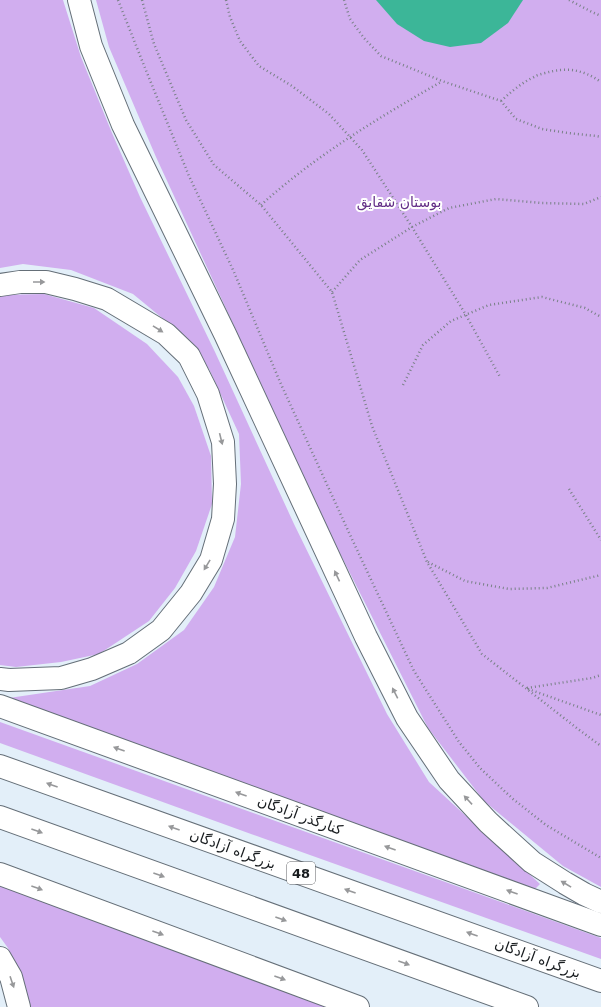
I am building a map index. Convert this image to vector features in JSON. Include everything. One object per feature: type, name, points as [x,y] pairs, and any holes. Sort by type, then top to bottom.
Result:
[{"type":"main road","points":[[79,0],[92,46],[123,126],[225,334],[366,637],[407,718],[449,780],[488,822],[532,862],[565,883],[601,902]]},
{"type":"main road","points":[[0,285],[20,282],[46,282],[75,289],[107,299],[166,334],[189,356],[208,394],[223,442],[225,484],[223,519],[211,560],[191,592],[160,630],[130,653],[92,670],[61,678],[0,679]]},
{"type":"main road","name":"کنارگذر آزادگان","points":[[0,706],[601,925]]},
{"type":"main road","name":"بزرگراه آزادگان","points":[[0,766],[601,981]]},
{"type":"main road","points":[[0,818],[527,1007]]},
{"type":"main road","points":[[0,874],[358,1007]]},
{"type":"main road","points":[[0,958],[11,977],[19,1007]]},
{"type":"path","points":[[118,0],[142,64],[189,176],[234,272],[280,382],[414,671],[459,742],[480,768],[513,799],[546,825],[601,858]]},
{"type":"path","points":[[142,0],[154,44],[186,120],[214,165],[261,205],[332,292],[372,426],[427,562],[482,654],[601,746]]},
{"type":"path","points":[[226,0],[230,17],[240,41],[259,66],[292,86],[329,114],[362,150],[412,227],[466,315],[500,377]]},
{"type":"path","points":[[344,0],[350,19],[364,38],[381,56],[442,81],[501,101],[516,119],[522,122],[542,129],[601,137]]},
{"type":"path","points":[[569,0],[601,16]]},
{"type":"path","points":[[501,101],[518,87],[535,76],[554,71],[574,70],[592,75],[601,82]]},
{"type":"path","points":[[261,205],[279,188],[308,165],[404,103],[442,81]]},
{"type":"path","points":[[596,136],[601,132]]},
{"type":"path","points":[[332,292],[360,260],[412,227],[448,208],[496,199],[542,203],[584,204],[601,197]]},
{"type":"path","points":[[403,385],[423,345],[451,321],[489,305],[542,297],[585,308],[601,317]]},
{"type":"path","points":[[569,489],[601,540]]},
{"type":"path","points":[[427,562],[465,581],[509,589],[547,588],[601,575]]},
{"type":"path","points":[[526,688],[592,678],[601,674]]},
{"type":"path","points":[[526,688],[601,715]]},
{"type":"green space","points":[[0,0],[63,0],[81,57],[140,197],[215,352],[294,524],[387,714],[429,782],[540,884],[535,889],[9,698],[90,686],[137,664],[184,630],[214,587],[235,537],[241,484],[239,434],[209,369],[178,331],[133,294],[71,270],[23,264],[0,268]]},
{"type":"green space","name":"بوستان شقایق","points":[[96,0],[601,0],[601,887],[563,866],[484,801],[428,728],[295,464],[235,328],[156,157],[109,47]]},
{"type":"green space","points":[[44,294],[94,308],[147,344],[178,377],[194,406],[211,456],[212,504],[196,551],[175,588],[149,621],[99,654],[61,662],[16,667],[0,665],[0,295]]},
{"type":"green space","points":[[0,722],[601,938],[601,959],[0,743]]},
{"type":"green space","points":[[0,884],[333,1007],[28,1007],[25,991],[8,948],[0,937]]},
{"type":"shaded area","points":[[376,0],[523,0],[508,23],[481,43],[450,47],[424,41],[397,24]]}]
